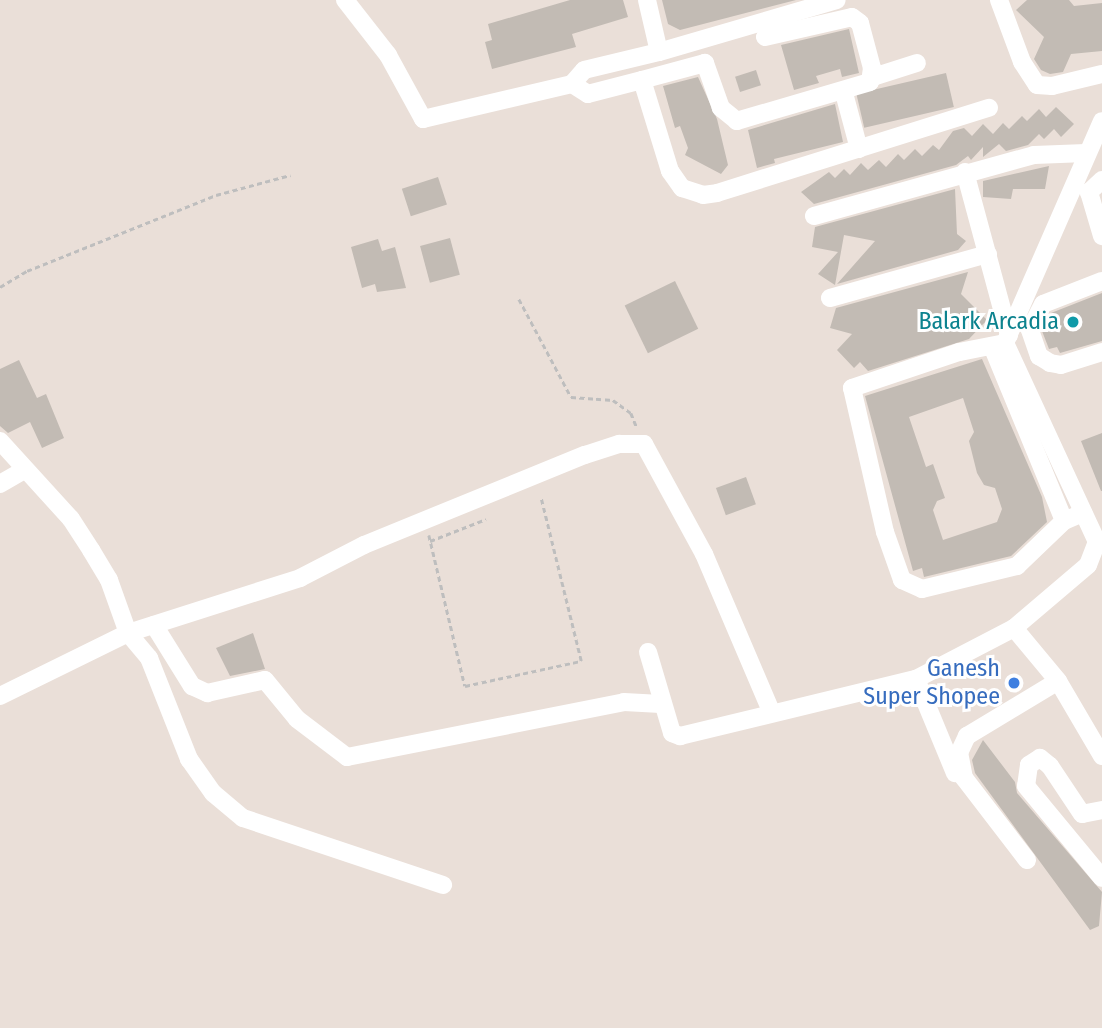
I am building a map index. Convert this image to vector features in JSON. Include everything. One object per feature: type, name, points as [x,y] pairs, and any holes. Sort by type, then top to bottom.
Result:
[{"type":"street","points":[[345,0],[388,55],[423,119],[572,84],[584,70],[659,52],[837,0]]},
{"type":"street","points":[[647,0],[646,10],[659,52]]},
{"type":"street","points":[[1003,2],[1022,62],[1037,85],[1052,86],[1102,74]]},
{"type":"street","points":[[765,37],[852,17],[860,23],[873,77]]},
{"type":"street","points":[[572,84],[588,94],[705,63],[721,108],[737,121],[861,88],[873,77],[917,64]]},
{"type":"street","points":[[642,80],[670,171],[682,188],[692,193],[717,193],[989,108]]},
{"type":"street","points":[[844,93],[859,149]]},
{"type":"street","points":[[1083,513],[1064,522],[1017,566],[922,589],[902,580],[886,531],[852,388],[1002,341],[1102,121]]},
{"type":"street","points":[[814,216],[1034,155],[1086,153]]},
{"type":"street","points":[[965,172],[988,254],[1002,341],[1033,424],[1064,522]]},
{"type":"street","points":[[1102,180],[1089,192],[1102,236]]},
{"type":"street","points":[[830,298],[988,254]]},
{"type":"street","points":[[1102,281],[1043,304],[1030,330],[1039,356],[1050,363],[1061,365],[1102,352]]},
{"type":"street","points":[[649,652],[661,704],[672,733],[680,737],[771,711],[916,679],[1014,628],[1088,565],[1099,541],[1033,424]]},
{"type":"street","points":[[0,441],[23,470],[71,519],[91,550],[109,580],[128,633],[149,658],[189,759],[213,793],[243,818],[443,885]]},
{"type":"street","points":[[0,696],[128,633],[300,578],[364,545],[597,451],[619,444],[644,444],[704,554],[771,711]]},
{"type":"street","points":[[0,484],[23,470]]},
{"type":"street","points":[[154,625],[192,686],[207,693],[265,680],[297,719],[347,757],[624,702],[661,704]]},
{"type":"street","points":[[1014,628],[1058,681],[1102,756]]},
{"type":"street","points":[[916,679],[963,792]]},
{"type":"street","points":[[1027,860],[964,778],[959,753],[967,736],[1058,681]]},
{"type":"street","points":[[1102,810],[1082,814],[1050,766],[1041,758],[1029,765],[1026,786],[1102,878]]},
{"type":"path","points":[[0,287],[27,271],[216,195],[290,175]]},
{"type":"path","points":[[519,299],[571,397],[613,400],[631,413],[644,444]]},
{"type":"path","points":[[426,522],[465,686],[581,661],[541,498]]},
{"type":"path","points":[[430,541],[486,520]]},
{"type":"building","points":[[570,0],[623,0],[628,17],[572,34],[576,47],[492,69],[485,42],[492,40],[488,24]]},
{"type":"building","points":[[662,0],[796,0],[680,30],[668,24]]},
{"type":"building","points":[[1027,0],[1069,0],[1074,6],[1102,3],[1102,51],[1071,54],[1063,72],[1050,74],[1041,70],[1034,59],[1044,37],[1016,10]]},
{"type":"building","points":[[849,29],[859,73],[842,77],[840,69],[816,76],[819,83],[794,90],[781,45]]},
{"type":"building","points":[[756,70],[761,85],[740,92],[735,77]]},
{"type":"building","points":[[946,73],[954,107],[864,128],[856,94]]},
{"type":"building","points":[[698,77],[717,119],[728,165],[721,174],[685,155],[688,148],[680,126],[675,128],[663,86]]},
{"type":"building","points":[[835,104],[843,142],[774,159],[775,163],[757,168],[748,130]]},
{"type":"building","points":[[1056,107],[1074,124],[1061,137],[1054,129],[1044,139],[1039,134],[1028,145],[1006,151],[999,144],[983,157],[983,147],[971,160],[968,156],[956,165],[814,204],[801,192],[829,172],[835,178],[844,169],[850,175],[861,163],[868,170],[879,160],[886,167],[898,154],[904,160],[915,149],[922,156],[933,145],[939,150],[953,131],[964,128],[972,136],[983,124],[993,134],[1003,123],[1009,129],[1022,116],[1027,121],[1039,109],[1046,117]]},
{"type":"building","points":[[1049,166],[1045,189],[1013,189],[1011,199],[983,197],[983,181]]},
{"type":"building","points":[[438,177],[447,205],[411,216],[402,189]]},
{"type":"building","points":[[955,189],[957,234],[966,241],[958,250],[837,284],[875,241],[844,235],[835,285],[818,274],[838,252],[812,247],[815,227]]},
{"type":"building","points":[[450,238],[460,275],[430,283],[420,246]]},
{"type":"building","points":[[378,239],[382,251],[395,247],[406,288],[377,292],[375,284],[362,288],[351,247]]},
{"type":"building","points":[[968,272],[961,294],[987,320],[969,339],[868,371],[860,362],[854,368],[837,350],[852,334],[830,328],[836,308]]},
{"type":"building","points":[[675,281],[698,329],[648,353],[625,306]]},
{"type":"building","name":"Balark Arcadia","points":[[1102,293],[1102,341],[1060,353],[1057,347],[1049,349],[1042,331],[1051,313]]},
{"type":"building","points":[[982,359],[1042,497],[1047,522],[1011,556],[924,577],[922,568],[913,571],[865,396]],"holes":[[[963,398],[974,432],[969,441],[977,473],[984,485],[995,488],[1002,509],[997,522],[943,540],[933,510],[937,501],[945,498],[933,464],[926,467],[909,417]]]},
{"type":"building","points":[[19,360],[37,398],[46,394],[64,438],[42,448],[30,422],[8,433],[0,426],[0,369]]},
{"type":"building","points":[[1102,433],[1102,491],[1101,491],[1081,441]]},
{"type":"building","points":[[746,477],[756,504],[726,515],[716,488]]},
{"type":"building","points":[[253,633],[265,669],[230,676],[216,648]]},
{"type":"building","points":[[983,740],[1015,782],[1017,793],[1102,892],[1099,926],[1090,930],[975,773],[972,760]]},
{"type":"place","name":"Balark Arcadia","points":[[1073,322]]},
{"type":"place","name":"Ganesh Super Shopee","points":[[1014,683]]}]
